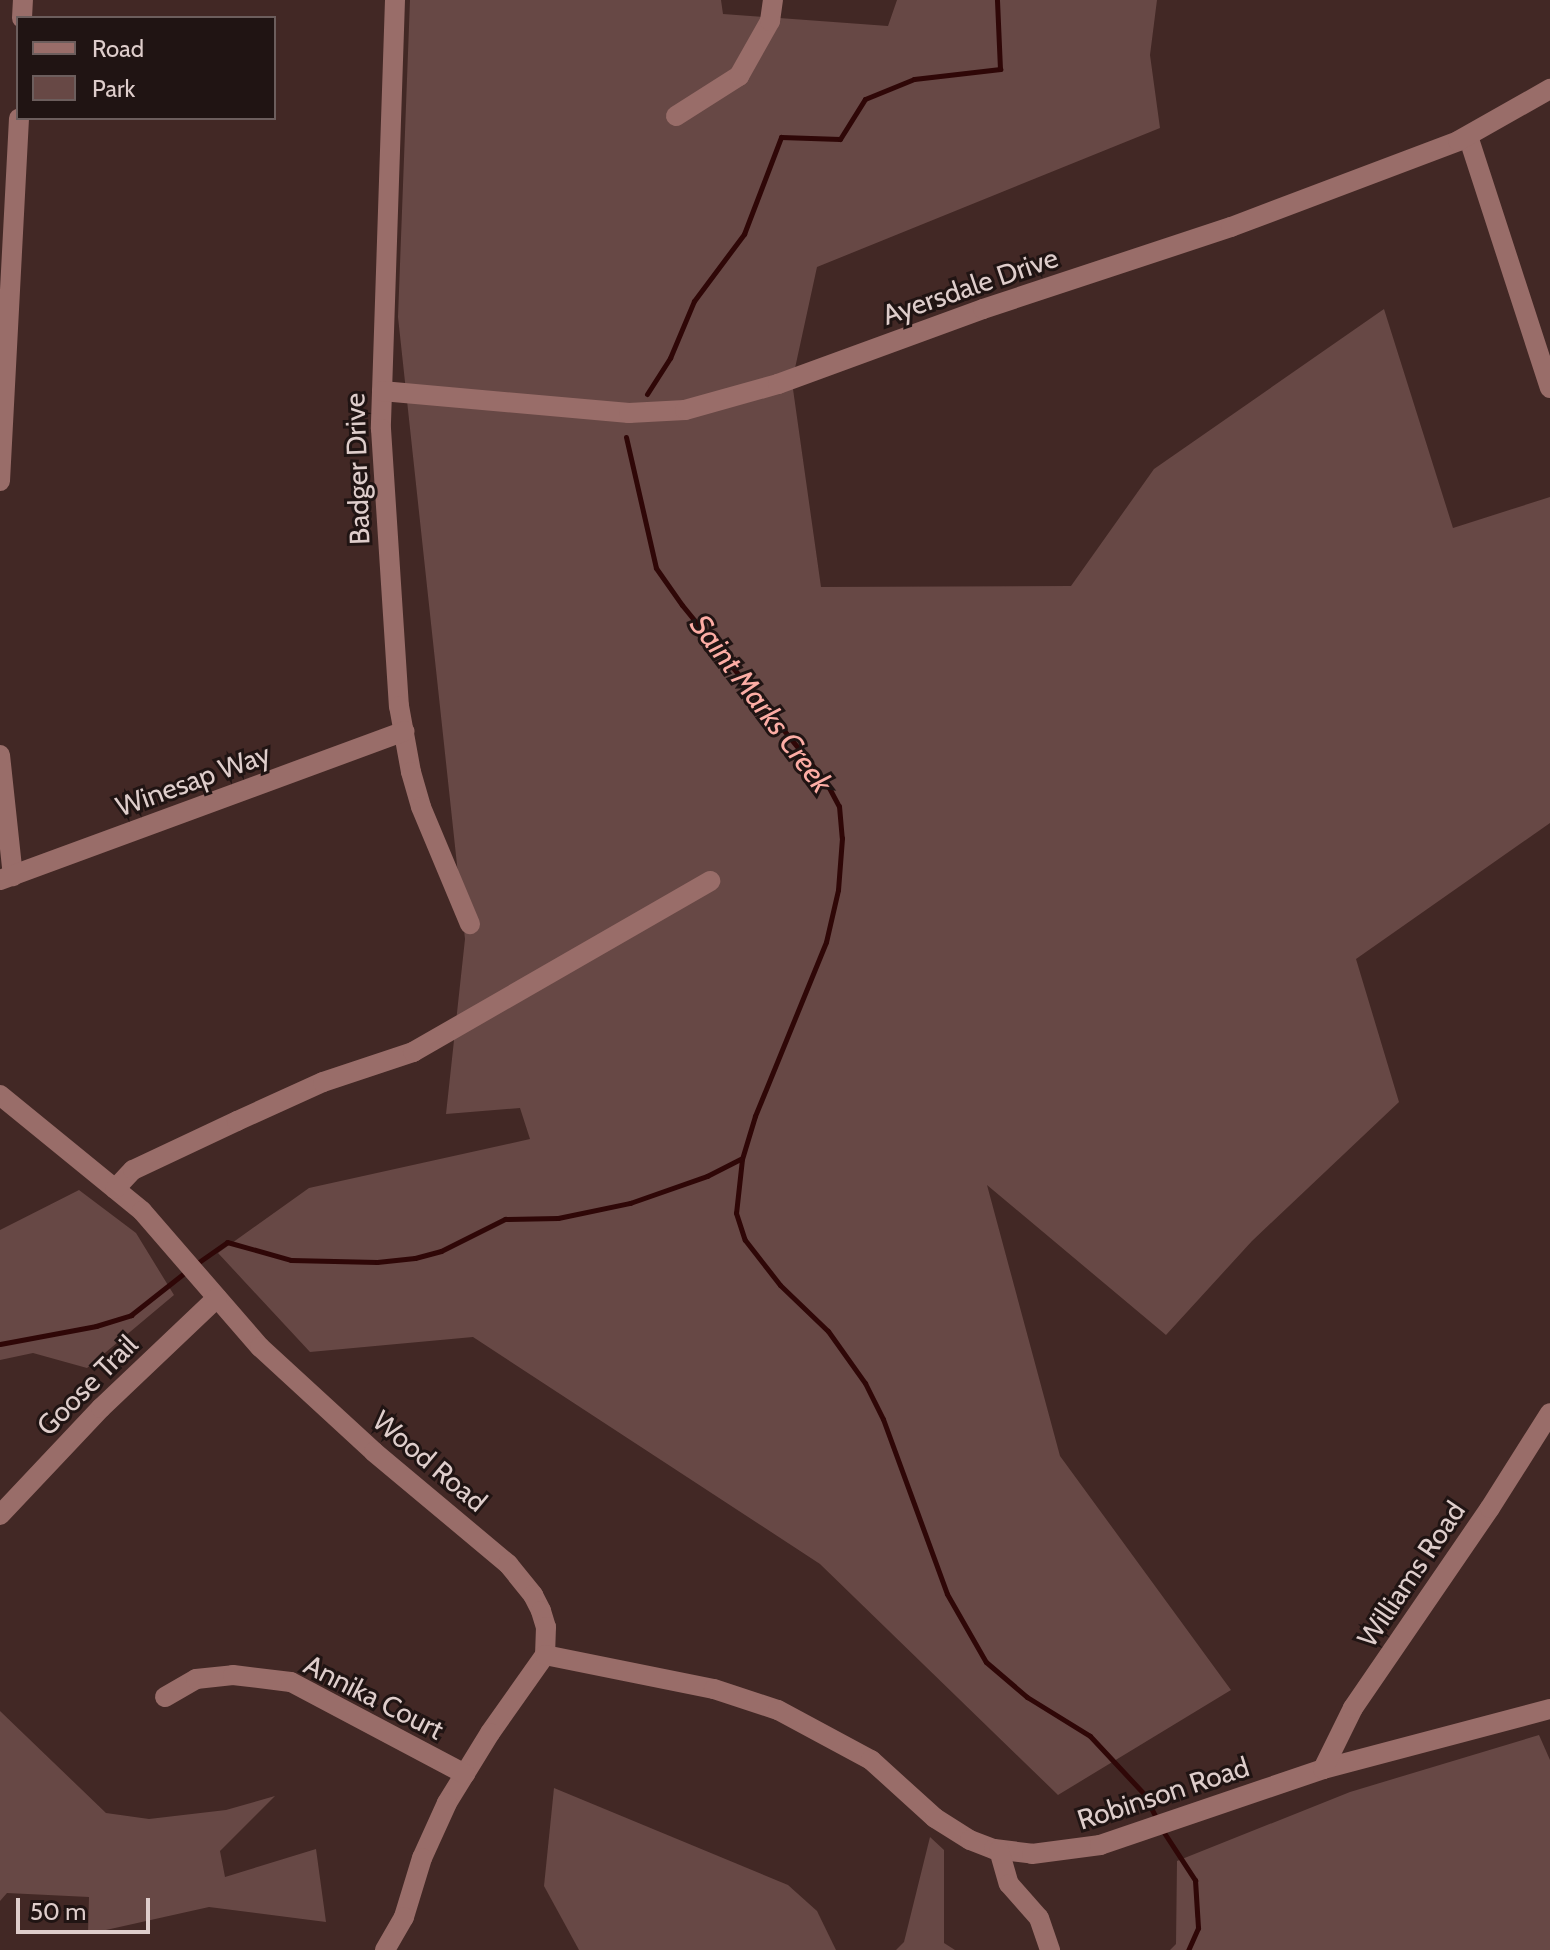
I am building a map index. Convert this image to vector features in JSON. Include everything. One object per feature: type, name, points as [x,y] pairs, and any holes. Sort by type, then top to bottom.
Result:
[{"type":"street","name":"Badger Drive","points":[[395,0],[382,391],[387,542],[404,731],[421,807],[470,924]]},
{"type":"street","points":[[676,116],[739,76],[770,21],[773,0]]},
{"type":"street","name":"Ayersdale Drive","points":[[382,391],[629,413],[685,410],[778,384],[983,309],[1231,227],[1468,136],[1550,89]]},
{"type":"street","points":[[0,481],[19,120]]},
{"type":"street","points":[[1468,136],[1550,388]]},
{"type":"street","name":"Winesap Way","points":[[7,878],[404,731]]},
{"type":"street","points":[[0,755],[7,878]]},
{"type":"street","points":[[115,1189],[133,1170],[266,1108],[323,1082],[413,1052],[710,881]]},
{"type":"street","name":"Wood Road","points":[[0,1095],[142,1211],[260,1347],[323,1407],[517,1573],[541,1611],[546,1627],[545,1655]]},
{"type":"street","name":"Goose Trail","points":[[0,1515],[112,1397],[217,1298]]},
{"type":"street","name":"Williams Road","points":[[1323,1769],[1353,1708],[1490,1508],[1550,1413]]},
{"type":"street","points":[[394,1948],[414,1878],[434,1829],[465,1774],[545,1655]]},
{"type":"street","name":"Robinson Road","points":[[545,1655],[714,1689],[778,1710],[871,1760],[947,1827],[970,1840],[999,1850],[1032,1854],[1074,1851],[1145,1831],[1323,1769],[1550,1709]]},
{"type":"street","name":"Annika Court","points":[[165,1697],[196,1679],[233,1675],[291,1682],[465,1774]]},
{"type":"street","points":[[999,1850],[1009,1884],[1039,1918],[1050,1950]]},
{"type":"green space","points":[[410,0],[721,0],[723,14],[888,26],[897,0],[1157,0],[1150,55],[1160,128],[817,267],[792,382],[821,587],[1071,586],[1154,469],[1384,309],[1453,528],[1550,497],[1550,823],[1356,959],[1399,1102],[1252,1241],[1166,1335],[987,1185],[1060,1456],[1231,1690],[1058,1795],[820,1564],[473,1337],[310,1352],[218,1253],[309,1188],[530,1139],[520,1108],[446,1114],[465,939],[398,317]]},
{"type":"green space","points":[[79,1190],[136,1233],[174,1295],[87,1368],[33,1353],[0,1360],[0,1230]]},
{"type":"green space","points":[[0,1711],[106,1813],[149,1819],[226,1810],[275,1796],[220,1851],[225,1877],[316,1849],[326,1922],[209,1907],[88,1934],[89,1897],[7,1893],[0,1901]]},
{"type":"green space","points":[[1539,1735],[1550,1760],[1550,1950],[1170,1950],[1176,1944],[1177,1861],[1350,1792]]},
{"type":"green space","points":[[554,1788],[788,1885],[817,1911],[836,1950],[579,1950],[544,1886]]},
{"type":"green space","points":[[930,1837],[944,1850],[944,1943],[955,1950],[896,1950],[904,1942]]},
{"type":"waterway","name":"Saint Marks Creek","points":[[647,394],[670,358],[694,301],[744,234],[781,137],[840,139],[865,99],[914,79],[1000,69],[997,0]]},
{"type":"waterway","name":"Saint Marks Creek","points":[[626,437],[656,568],[682,605],[826,782],[839,806],[842,838],[838,890],[826,942],[755,1116],[742,1159],[736,1213],[745,1240],[780,1285],[828,1331],[865,1383],[883,1419],[947,1594],[986,1662],[1027,1697],[1090,1736],[1144,1794],[1156,1818]]},
{"type":"waterway","points":[[196,1264],[227,1242],[291,1260],[377,1262],[415,1258],[441,1251],[505,1219],[558,1218],[630,1203],[707,1176],[741,1159]]},
{"type":"waterway","points":[[0,1344],[96,1326],[131,1315],[188,1270]]},
{"type":"waterway","points":[[1163,1831],[1195,1880],[1198,1928],[1188,1950]]}]
